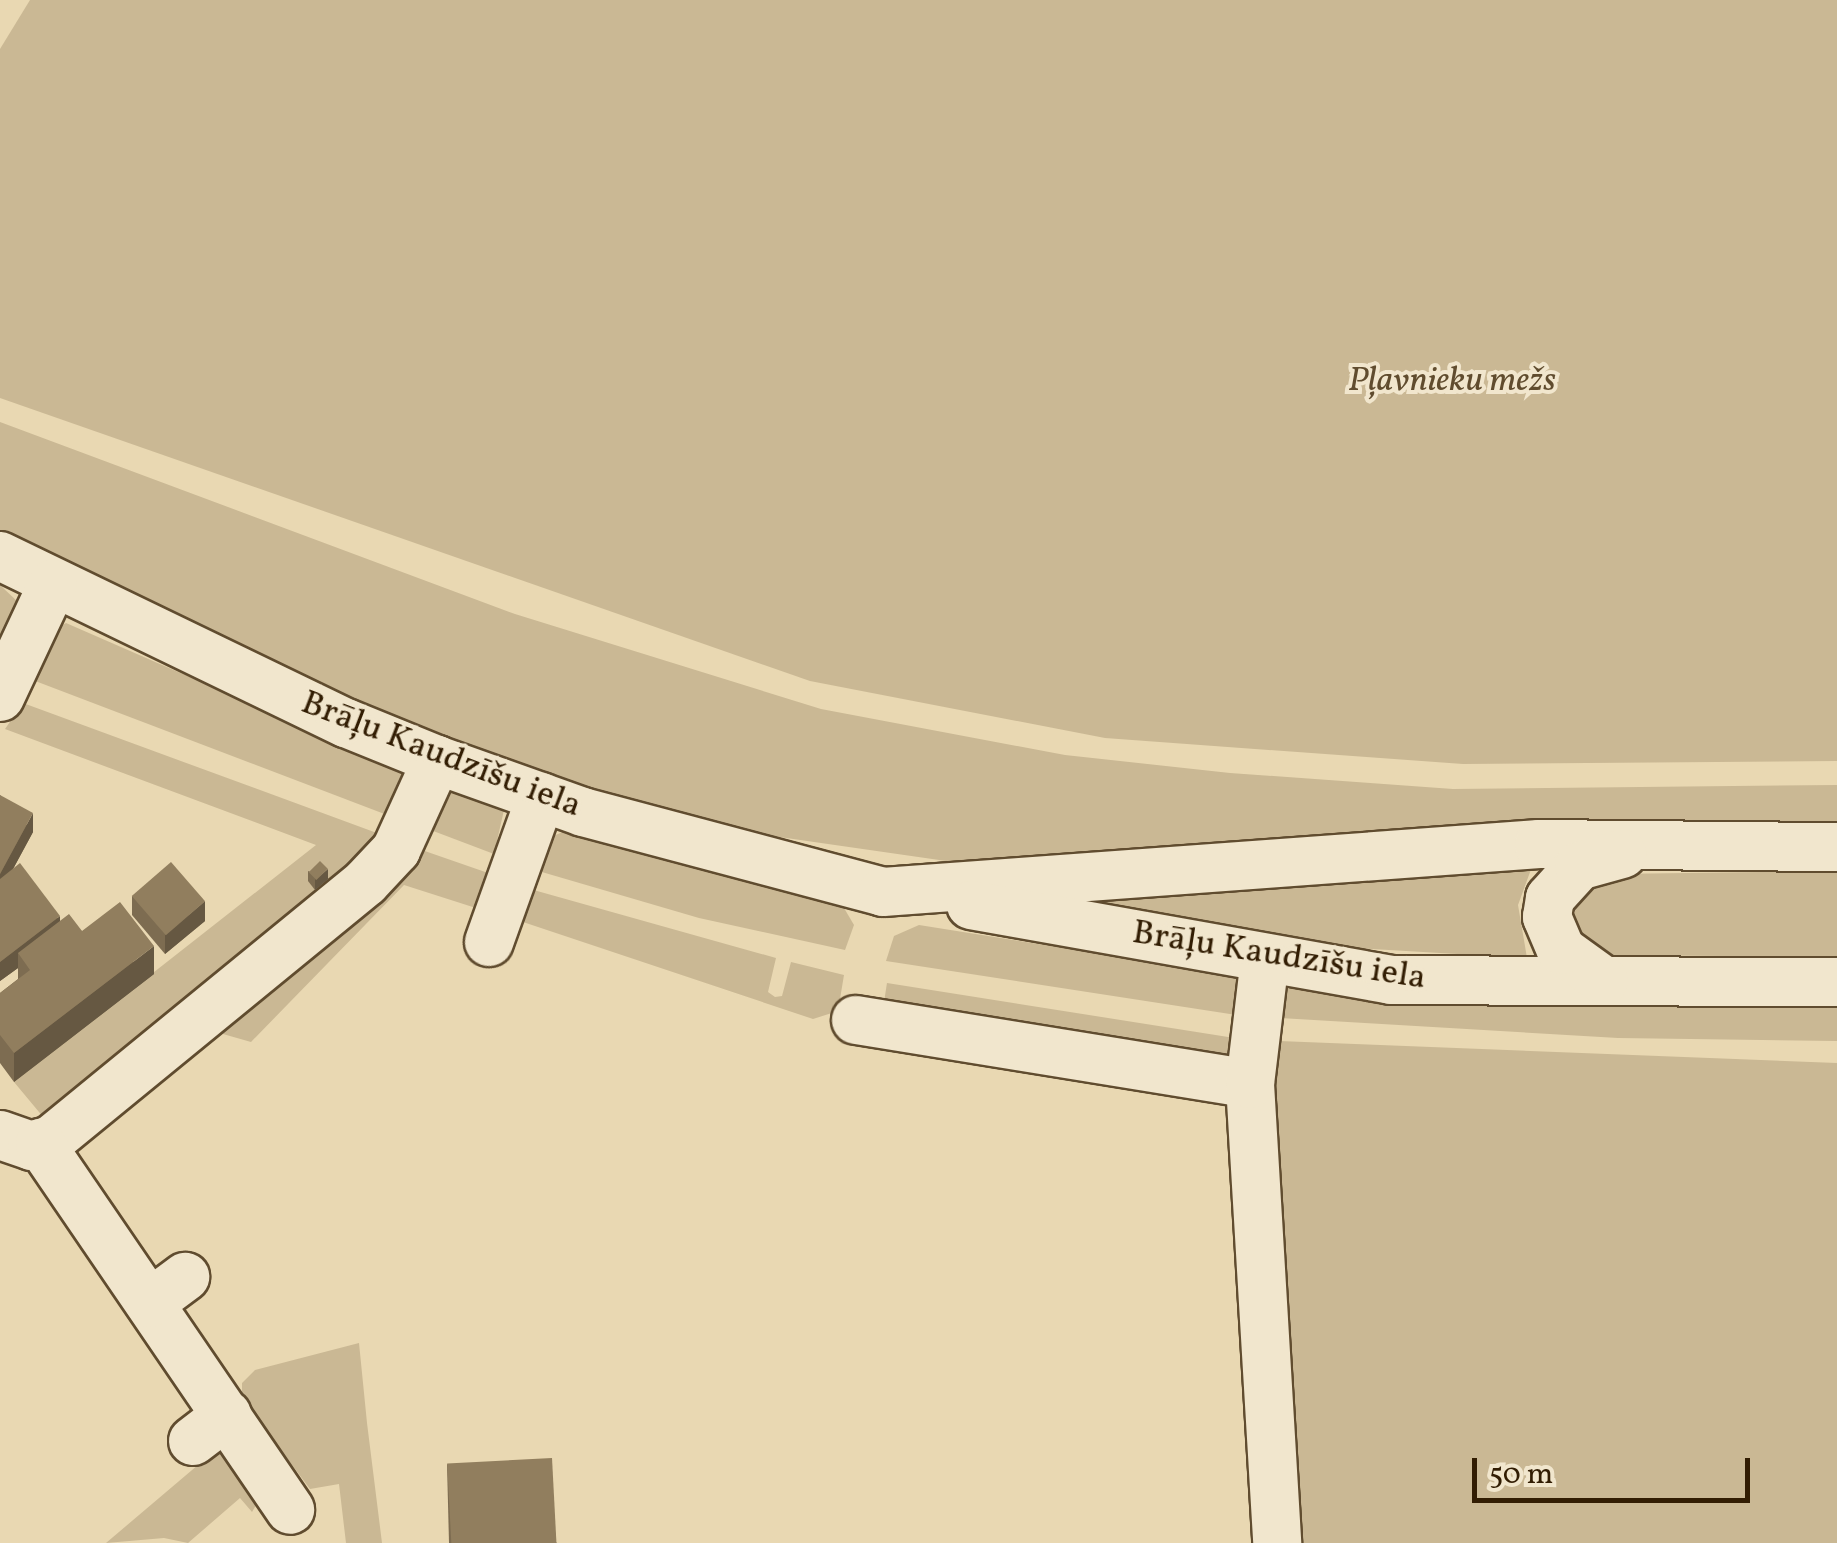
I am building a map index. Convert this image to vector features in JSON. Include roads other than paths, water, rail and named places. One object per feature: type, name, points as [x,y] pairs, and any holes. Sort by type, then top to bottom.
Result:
[{"type":"street","name":"Brāļu Kaudzīšu iela","points":[[0,556],[437,760],[541,797],[883,892],[1526,845],[1640,850],[1837,846]]},
{"type":"street","points":[[0,698],[53,584]]},
{"type":"street","points":[[290,1510],[216,1399],[168,1290],[106,1206],[20,1139],[366,882],[396,850],[437,760]]},
{"type":"street","points":[[489,942],[541,797]]},
{"type":"street","points":[[1604,980],[1560,950],[1547,917],[1550,898],[1579,866],[1640,850]]},
{"type":"street","name":"Brāļu Kaudzīšu iela","points":[[904,892],[1391,980],[1837,982]]},
{"type":"street","points":[[1265,958],[1250,1084],[1277,1543]]},
{"type":"street","points":[[856,1020],[1250,1084]]},
{"type":"park label","name":"Pļavnieku mežs","points":[[1452,381]]}]
